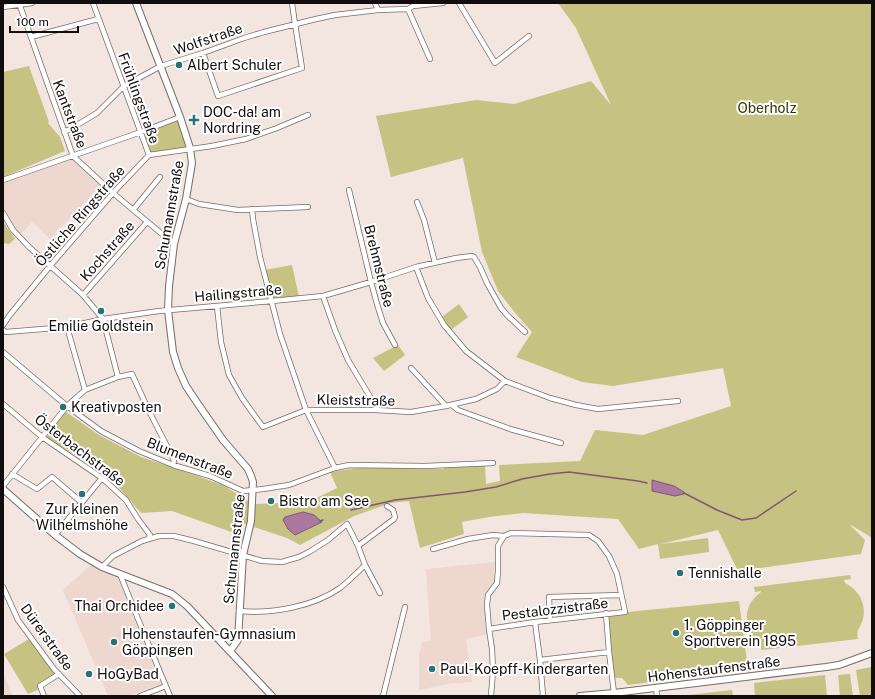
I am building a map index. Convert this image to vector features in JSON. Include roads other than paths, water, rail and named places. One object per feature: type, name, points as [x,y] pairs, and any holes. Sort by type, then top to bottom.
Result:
[{"type":"street","points":[[3,7],[32,3]]},
{"type":"street","name":"Frühlingstraße","points":[[93,3],[149,155]]},
{"type":"street","name":"Schumannstraße","points":[[136,3],[180,117],[190,148],[192,163],[186,199],[174,244],[169,286],[168,310],[173,352],[183,380],[216,429],[248,469],[253,482],[251,521],[243,556],[238,640],[230,651]]},
{"type":"street","points":[[203,53],[218,96],[302,68],[292,3]]},
{"type":"street","points":[[375,3],[378,10]]},
{"type":"street","name":"Wolfstraße","points":[[64,132],[97,113],[124,86],[160,66],[203,53],[249,36],[335,15],[378,10],[408,9],[413,6],[443,3]]},
{"type":"street","points":[[459,3],[495,63],[529,36]]},
{"type":"street","name":"Kantstraße","points":[[19,4],[73,156],[113,193],[174,244]]},
{"type":"street","points":[[408,9],[430,59]]},
{"type":"street","points":[[31,37],[98,19]]},
{"type":"street","points":[[149,155],[212,146],[246,139],[308,115]]},
{"type":"street","points":[[3,180],[180,117]]},
{"type":"street","name":"Östliche Ringstraße","points":[[3,324],[50,266],[113,193],[149,155]]},
{"type":"street","points":[[133,210],[160,177]]},
{"type":"street","name":"Brehmstraße","points":[[349,190],[371,282],[383,323],[395,345]]},
{"type":"street","points":[[186,199],[199,204],[234,209],[308,207]]},
{"type":"street","points":[[417,202],[424,220],[435,263]]},
{"type":"street","points":[[252,209],[260,257],[280,334],[306,410],[336,468]]},
{"type":"street","points":[[3,213],[13,230],[29,247],[83,295],[103,319],[118,377]]},
{"type":"street","name":"Kochstraße","points":[[83,295],[147,222]]},
{"type":"street","name":"Hailingstraße","points":[[3,330],[6,332],[14,332],[67,327],[103,319],[168,310],[272,302],[323,296],[416,267],[472,256],[480,267],[501,308],[525,332]]},
{"type":"street","points":[[416,267],[428,298],[444,325],[466,351],[506,381],[550,398],[598,409],[678,400]]},
{"type":"street","points":[[323,296],[348,360],[378,410]]},
{"type":"street","name":"Kleiststraße","points":[[217,306],[221,342],[229,375],[242,398],[263,427],[306,410],[378,410],[411,412],[446,406],[476,399],[497,389],[506,381]]},
{"type":"street","points":[[67,327],[85,390]]},
{"type":"street","name":"Blumenstraße","points":[[3,352],[67,406],[101,431],[139,451],[210,476],[243,491],[263,490],[289,485],[336,468],[354,465],[425,466],[493,463]]},
{"type":"street","points":[[411,368],[446,406]]},
{"type":"street","points":[[3,486],[67,406],[85,390],[118,377],[132,374],[174,460],[173,464]]},
{"type":"street","name":"Österbachstraße","points":[[3,404],[42,437],[102,478],[126,500],[150,535],[149,539]]},
{"type":"street","points":[[452,404],[458,410],[510,428],[561,443]]},
{"type":"street","points":[[12,474],[37,489],[52,477],[81,502]]},
{"type":"street","points":[[55,535],[102,478]]},
{"type":"street","points":[[3,489],[55,535],[102,568],[172,594],[187,606],[272,696]]},
{"type":"street","points":[[358,546],[394,519],[395,517],[393,510],[387,506]]},
{"type":"street","points":[[102,568],[113,556],[126,549],[159,536],[174,536],[262,561],[282,562],[299,557],[328,540],[347,524],[358,546],[365,565],[380,593]]},
{"type":"street","points":[[433,549],[468,538],[493,535],[504,536],[519,532],[589,535],[598,541],[609,556],[618,574],[621,595],[549,598],[550,620]]},
{"type":"street","points":[[491,696],[494,671],[489,629],[488,594],[496,583],[498,572],[498,546],[504,536]]},
{"type":"street","points":[[239,611],[268,611],[295,607],[319,599],[339,588],[365,565]]},
{"type":"street","points":[[120,574],[170,696]]},
{"type":"street","name":"Dürerstraße","points":[[3,587],[18,620],[59,674],[80,696]]},
{"type":"street","name":"Pestalozzistraße","points":[[489,629],[606,613],[625,612],[621,595]]},
{"type":"street","points":[[383,696],[405,607]]},
{"type":"street","points":[[606,613],[614,693]]},
{"type":"street","points":[[535,622],[543,696]]},
{"type":"street","points":[[540,660],[609,652]]},
{"type":"street","name":"Hohenstaufenstraße","points":[[580,696],[839,665],[872,653]]},
{"type":"street","points":[[44,696],[40,686],[59,674]]},
{"type":"street","points":[[140,696],[166,686]]},
{"type":"street","points":[[656,688],[657,696]]},
{"type":"waterway","points":[[351,510],[395,500],[465,492],[496,487],[522,479],[569,472],[647,483]]},
{"type":"waterway","points":[[684,493],[717,510],[742,520],[756,518],[796,491]]},
{"type":"place","name":"Albert Schuler","points":[[179,65]]},
{"type":"place","name":"DOC-da! am Nordring","points":[[194,120]]},
{"type":"place","name":"Emilie Goldstein","points":[[101,311]]},
{"type":"place","name":"Kreativposten","points":[[63,407]]},
{"type":"place","name":"Zur kleinen Wilhelmshöhe","points":[[82,494]]},
{"type":"place","name":"Bistro am See","points":[[271,501]]},
{"type":"place","name":"Tennishalle","points":[[680,573]]},
{"type":"place","name":"Thai Orchidee","points":[[172,606]]},
{"type":"place","name":"1. Göppinger Sportverein 1895","points":[[676,633]]},
{"type":"place","name":"Hohenstaufen-Gymnasium Göppingen","points":[[114,642]]},
{"type":"place","name":"Paul-Koepff-Kindergarten","points":[[432,669]]},
{"type":"place","name":"HoGyBad","points":[[89,674]]},
{"type":"park label","name":"Oberholz","points":[[767,108]]}]
